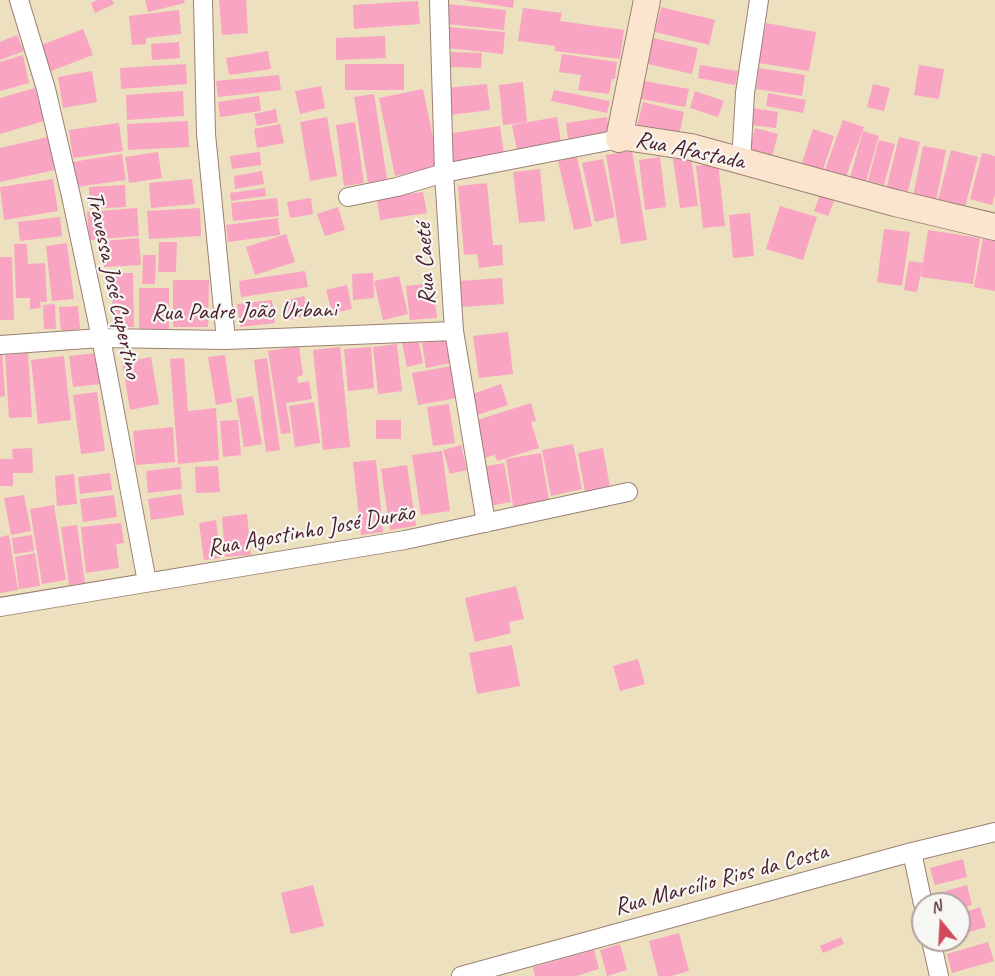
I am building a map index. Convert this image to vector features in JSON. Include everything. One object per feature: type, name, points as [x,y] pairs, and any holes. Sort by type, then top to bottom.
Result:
[{"type":"street","name":"Travessa José Cupertino","points":[[19,0],[46,89],[101,338],[147,582]]},
{"type":"street","points":[[203,0],[206,134],[226,340]]},
{"type":"street","name":"Rua Caeté","points":[[439,0],[444,172],[454,332],[486,523]]},
{"type":"street","points":[[619,139],[647,0]]},
{"type":"street","points":[[741,162],[745,93],[759,0]]},
{"type":"street","name":"Rua Afastada","points":[[348,197],[397,187],[444,172],[625,137],[691,147],[995,227]]},
{"type":"street","name":"Rua Padre João Urbani","points":[[0,345],[101,338],[226,340],[454,332]]},
{"type":"street","name":"Rua Agostinho José Durão","points":[[0,607],[318,556],[405,540],[628,492]]},
{"type":"street","name":"Rua Marcílio Rios da Costa","points":[[470,975],[912,852],[995,832]]},
{"type":"street","points":[[912,852],[920,892]]},
{"type":"street","points":[[934,952],[939,976]]},
{"type":"building","points":[[98,0],[112,0],[114,4],[95,13],[91,3]]},
{"type":"building","points":[[145,0],[184,0],[185,3],[148,12]]},
{"type":"building","points":[[219,0],[246,0],[248,33],[222,35]]},
{"type":"building","points":[[463,0],[514,0],[513,8]]},
{"type":"building","points":[[418,1],[420,24],[354,29],[353,5]]},
{"type":"building","points":[[448,4],[506,10],[504,30],[446,24]]},
{"type":"building","points":[[661,7],[715,20],[709,45],[655,32]]},
{"type":"building","points":[[523,8],[562,13],[560,21],[624,30],[620,59],[555,51],[555,46],[518,41]]},
{"type":"building","points":[[179,10],[181,34],[146,38],[146,44],[132,45],[129,16]]},
{"type":"building","points":[[766,23],[816,32],[809,71],[759,63]]},
{"type":"building","points":[[449,27],[505,32],[503,54],[447,48]]},
{"type":"building","points":[[83,29],[93,55],[51,71],[41,45]]},
{"type":"building","points":[[17,35],[24,51],[0,60],[0,42]]},
{"type":"building","points":[[385,36],[386,58],[336,60],[336,38]]},
{"type":"building","points":[[653,38],[698,48],[692,74],[648,64]]},
{"type":"building","points":[[179,42],[180,58],[152,60],[151,44]]},
{"type":"building","points":[[268,51],[271,69],[229,75],[226,58]]},
{"type":"building","points":[[451,52],[482,53],[481,68],[450,67]]},
{"type":"building","points":[[562,54],[617,62],[615,79],[612,79],[609,94],[578,90],[581,75],[559,72]]},
{"type":"building","points":[[23,55],[29,83],[0,91],[0,62]]},
{"type":"building","points":[[186,64],[187,84],[121,89],[120,68]]},
{"type":"building","points":[[345,64],[404,64],[404,90],[345,90]]},
{"type":"building","points":[[700,65],[738,71],[735,85],[698,78]]},
{"type":"building","points":[[919,65],[944,69],[939,99],[914,95]]},
{"type":"building","points":[[759,68],[805,75],[802,96],[756,89]]},
{"type":"building","points":[[92,71],[97,102],[63,108],[58,77]]},
{"type":"building","points":[[279,75],[281,90],[218,97],[216,81]]},
{"type":"building","points":[[644,81],[689,89],[685,107],[641,99]]},
{"type":"building","points":[[523,82],[527,122],[503,125],[499,85]]},
{"type":"building","points":[[487,84],[490,110],[449,115],[446,88]]},
{"type":"building","points":[[873,84],[890,88],[884,111],[867,107]]},
{"type":"building","points":[[321,86],[325,108],[300,114],[295,91]]},
{"type":"building","points":[[35,88],[44,121],[0,134],[0,98]]},
{"type":"building","points":[[423,89],[439,167],[395,176],[379,98]]},
{"type":"building","points":[[554,90],[610,101],[607,113],[551,101]]},
{"type":"building","points":[[183,91],[184,116],[127,120],[126,95]]},
{"type":"building","points":[[695,91],[724,101],[718,117],[690,108]]},
{"type":"building","points":[[768,93],[806,100],[803,113],[766,106]]},
{"type":"building","points":[[374,94],[387,179],[368,183],[354,97]]},
{"type":"building","points":[[259,96],[261,111],[220,117],[218,102]]},
{"type":"building","points":[[643,102],[684,112],[679,136],[637,126]]},
{"type":"building","points":[[753,108],[778,112],[776,128],[751,125]]},
{"type":"building","points":[[276,109],[278,122],[257,126],[254,114]]},
{"type":"building","points":[[327,117],[337,176],[310,181],[300,122]]},
{"type":"building","points":[[557,117],[561,142],[517,150],[512,125]]},
{"type":"building","points":[[607,117],[609,133],[568,139],[566,123]]},
{"type":"building","points":[[843,120],[864,127],[844,182],[823,175]]},
{"type":"building","points":[[188,121],[189,147],[128,150],[127,124]]},
{"type":"building","points":[[355,122],[364,183],[344,186],[336,125]]},
{"type":"building","points":[[119,123],[123,151],[73,158],[69,130]]},
{"type":"building","points":[[280,124],[284,143],[257,148],[254,129]]},
{"type":"building","points":[[500,126],[504,154],[450,162],[446,134]]},
{"type":"building","points":[[755,128],[778,134],[771,160],[748,153]]},
{"type":"building","points":[[813,129],[834,136],[821,176],[800,169]]},
{"type":"building","points":[[863,131],[879,136],[865,185],[849,181]]},
{"type":"building","points":[[48,137],[55,170],[0,182],[0,148]]},
{"type":"building","points":[[899,137],[920,142],[907,195],[886,190]]},
{"type":"building","points":[[879,140],[895,144],[884,185],[868,181]]},
{"type":"building","points":[[923,146],[946,150],[936,201],[913,197]]},
{"type":"building","points":[[951,150],[978,157],[964,211],[937,204]]},
{"type":"building","points":[[632,151],[647,240],[621,244],[606,155]]},
{"type":"building","points":[[158,152],[162,178],[129,183],[125,157]]},
{"type":"building","points":[[260,152],[261,165],[232,169],[230,156]]},
{"type":"building","points":[[982,153],[995,156],[995,195],[992,205],[970,199]]},
{"type":"building","points":[[122,154],[126,180],[76,187],[72,162]]},
{"type":"building","points":[[577,157],[592,226],[574,230],[558,161]]},
{"type":"building","points":[[660,157],[666,207],[645,210],[639,160]]},
{"type":"building","points":[[691,157],[698,206],[680,208],[673,159]]},
{"type":"building","points":[[603,159],[615,217],[595,222],[582,163]]},
{"type":"building","points":[[718,163],[725,226],[703,228],[696,166]]},
{"type":"building","points":[[540,169],[545,221],[519,223],[513,172]]},
{"type":"building","points":[[262,171],[264,184],[235,189],[234,176]]},
{"type":"building","points":[[53,179],[58,211],[4,220],[0,187]]},
{"type":"building","points":[[192,179],[195,204],[151,208],[149,183]]},
{"type":"building","points":[[487,183],[493,245],[502,245],[503,265],[479,268],[477,254],[464,255],[458,186]]},
{"type":"building","points":[[125,185],[126,207],[90,209],[89,187]]},
{"type":"building","points":[[265,188],[266,196],[231,201],[230,193]]},
{"type":"building","points":[[423,192],[427,213],[380,220],[377,198]]},
{"type":"building","points":[[820,195],[834,201],[828,216],[814,211]]},
{"type":"building","points":[[277,198],[279,216],[233,221],[231,203]]},
{"type":"building","points":[[311,198],[313,214],[290,218],[287,202]]},
{"type":"building","points":[[780,206],[817,217],[803,260],[766,249]]},
{"type":"building","points":[[338,207],[345,230],[325,236],[317,214]]},
{"type":"building","points":[[137,208],[139,236],[89,240],[87,212]]},
{"type":"building","points":[[200,208],[201,236],[149,239],[147,211]]},
{"type":"building","points":[[750,213],[754,256],[733,258],[729,215]]},
{"type":"building","points":[[60,217],[62,236],[20,241],[18,222]]},
{"type":"building","points":[[278,218],[280,235],[228,242],[226,225]]},
{"type":"building","points":[[884,229],[910,232],[902,286],[877,282]]},
{"type":"building","points":[[928,230],[980,238],[973,284],[921,277]]},
{"type":"building","points":[[286,234],[295,262],[255,275],[246,247]]},
{"type":"building","points":[[139,238],[141,265],[104,267],[103,241]]},
{"type":"building","points":[[983,238],[995,240],[995,291],[974,287]]},
{"type":"building","points":[[159,242],[177,242],[176,272],[158,272]]},
{"type":"building","points":[[67,243],[74,299],[52,301],[46,246]]},
{"type":"building","points":[[14,244],[27,244],[28,264],[45,263],[47,302],[40,302],[41,308],[30,309],[30,298],[16,298]]},
{"type":"building","points":[[143,255],[156,255],[155,284],[142,284]]},
{"type":"building","points":[[0,257],[12,257],[14,320],[0,320]]},
{"type":"building","points":[[909,261],[923,263],[917,292],[904,290]]},
{"type":"building","points":[[305,271],[308,287],[241,297],[239,281]]},
{"type":"building","points":[[112,273],[133,273],[134,327],[113,327]]},
{"type":"building","points":[[373,273],[374,298],[353,300],[352,274]]},
{"type":"building","points":[[399,276],[408,314],[383,320],[374,281]]},
{"type":"building","points":[[502,278],[504,304],[462,307],[460,281]]},
{"type":"building","points":[[173,280],[209,280],[208,327],[173,327]]},
{"type":"building","points":[[433,283],[437,318],[410,320],[406,286]]},
{"type":"building","points":[[347,285],[352,309],[332,313],[326,290]]},
{"type":"building","points":[[139,288],[169,288],[169,330],[139,329]]},
{"type":"building","points":[[304,296],[309,315],[289,320],[284,301]]},
{"type":"building","points":[[272,300],[275,323],[240,327],[237,304]]},
{"type":"building","points":[[55,304],[56,329],[44,329],[43,305]]},
{"type":"building","points":[[78,306],[80,329],[61,331],[59,307]]},
{"type":"building","points":[[508,332],[513,374],[479,378],[473,336]]},
{"type":"building","points":[[447,338],[451,363],[426,368],[422,343]]},
{"type":"building","points":[[418,339],[423,363],[407,367],[402,342]]},
{"type":"building","points":[[397,344],[402,391],[378,394],[373,347]]},
{"type":"building","points":[[299,346],[303,375],[297,377],[298,383],[309,381],[312,399],[286,403],[291,433],[281,434],[268,351]]},
{"type":"building","points":[[340,347],[350,447],[323,450],[313,350]]},
{"type":"building","points":[[371,347],[374,388],[348,391],[344,349]]},
{"type":"building","points":[[0,350],[2,350],[5,396],[0,397]]},
{"type":"building","points":[[28,353],[32,417],[9,418],[5,355]]},
{"type":"building","points":[[98,353],[102,384],[73,387],[69,356]]},
{"type":"building","points":[[225,355],[232,402],[216,405],[208,357]]},
{"type":"building","points":[[64,356],[71,420],[38,424],[31,360]]},
{"type":"building","points":[[151,357],[159,404],[130,410],[122,362]]},
{"type":"building","points":[[184,358],[188,411],[216,408],[219,460],[178,464],[170,359]]},
{"type":"building","points":[[267,358],[280,450],[266,452],[254,360]]},
{"type":"building","points":[[451,366],[457,398],[418,405],[412,373]]},
{"type":"building","points":[[501,384],[508,405],[477,415],[470,395]]},
{"type":"building","points":[[97,392],[105,451],[81,454],[73,395]]},
{"type":"building","points":[[253,396],[262,444],[244,447],[236,399]]},
{"type":"building","points":[[314,402],[320,443],[295,447],[289,406]]},
{"type":"building","points":[[531,403],[536,421],[531,422],[539,448],[497,461],[495,455],[484,458],[477,420]]},
{"type":"building","points":[[449,404],[455,443],[433,446],[427,407]]},
{"type":"building","points":[[238,420],[241,455],[223,457],[220,421]]},
{"type":"building","points":[[376,420],[401,420],[401,439],[376,439]]},
{"type":"building","points":[[173,427],[175,462],[136,465],[133,431]]},
{"type":"building","points":[[573,444],[582,489],[551,496],[542,450]]},
{"type":"building","points":[[461,445],[467,470],[450,474],[443,450]]},
{"type":"building","points":[[32,448],[33,473],[13,473],[13,486],[0,486],[0,459],[13,459],[12,449]]},
{"type":"building","points":[[603,448],[610,487],[585,492],[578,453]]},
{"type":"building","points":[[442,451],[450,511],[421,515],[412,455]]},
{"type":"building","points":[[541,453],[550,506],[514,512],[506,459]]},
{"type":"building","points":[[376,460],[383,532],[361,535],[353,462]]},
{"type":"building","points":[[504,463],[511,502],[489,506],[482,467]]},
{"type":"building","points":[[407,465],[416,526],[390,530],[381,469]]},
{"type":"building","points":[[218,466],[220,492],[196,493],[195,467]]},
{"type":"building","points":[[180,467],[182,489],[148,493],[146,471]]},
{"type":"building","points":[[110,473],[112,490],[80,494],[78,477]]},
{"type":"building","points":[[74,474],[77,504],[57,506],[55,476]]},
{"type":"building","points":[[181,494],[184,515],[151,520],[148,499]]},
{"type":"building","points":[[24,495],[31,531],[11,535],[4,498]]},
{"type":"building","points":[[114,495],[117,517],[83,522],[80,499]]},
{"type":"building","points":[[54,505],[66,580],[42,584],[30,509]]},
{"type":"building","points":[[247,514],[251,555],[225,557],[222,517]]},
{"type":"building","points":[[216,520],[221,558],[204,560],[199,523]]},
{"type":"building","points":[[121,523],[124,543],[116,544],[119,568],[86,573],[81,527]]},
{"type":"building","points":[[77,525],[85,583],[69,585],[61,527]]},
{"type":"building","points":[[9,535],[18,590],[0,593],[0,537]]},
{"type":"building","points":[[32,535],[34,551],[14,554],[12,538]]},
{"type":"building","points":[[35,553],[40,586],[19,589],[15,557]]},
{"type":"building","points":[[516,586],[524,619],[509,622],[511,633],[475,642],[465,598]]},
{"type":"building","points":[[512,645],[520,686],[477,694],[469,653]]},
{"type":"building","points":[[638,659],[645,684],[620,691],[613,666]]},
{"type":"building","points":[[963,859],[967,877],[935,885],[930,868]]},
{"type":"building","points":[[313,885],[324,926],[291,934],[281,893]]},
{"type":"building","points":[[967,885],[969,892],[945,892]]},
{"type":"building","points":[[980,907],[986,927],[971,931],[971,910]]},
{"type":"building","points":[[679,933],[689,971],[671,976],[658,976],[649,941]]},
{"type":"building","points":[[841,937],[844,944],[823,953],[820,946]]},
{"type":"building","points":[[988,942],[994,961],[952,973],[947,954],[971,952],[971,947]]},
{"type":"building","points":[[620,944],[627,970],[607,976],[600,950]]},
{"type":"building","points":[[594,950],[599,969],[576,976],[535,976],[533,967]]}]
